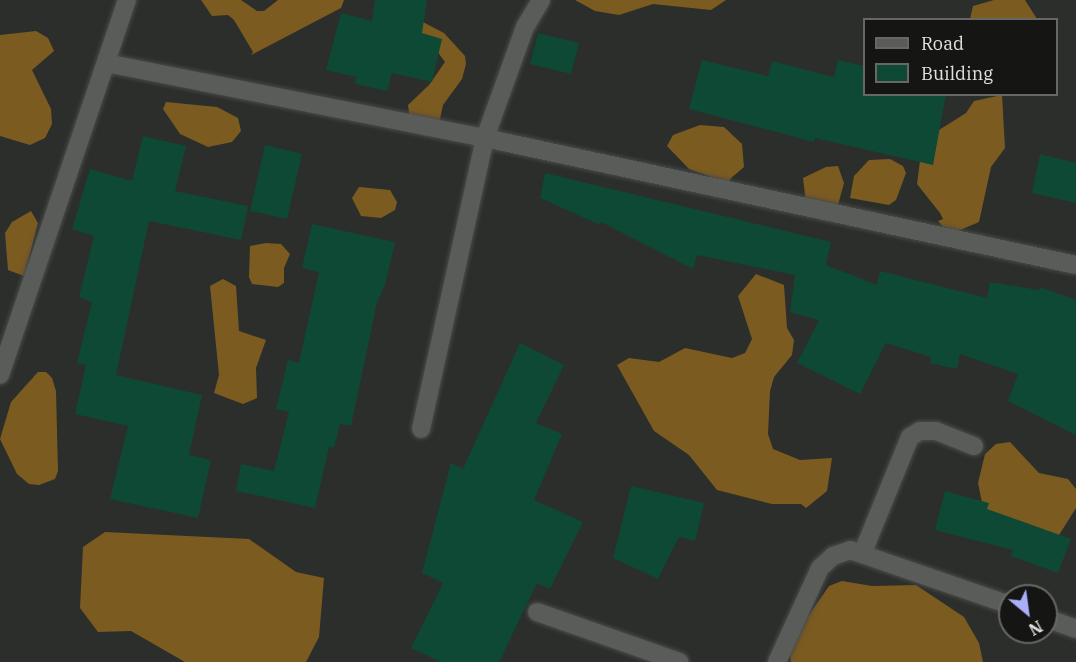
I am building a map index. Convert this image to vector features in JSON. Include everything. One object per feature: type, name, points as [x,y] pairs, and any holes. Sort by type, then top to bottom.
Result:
[{"type":"street","points":[[0,375],[127,0]]},
{"type":"street","points":[[420,429],[485,138],[525,27],[541,0]]},
{"type":"street","points":[[106,63],[485,138],[1076,265]]},
{"type":"street","points":[[863,552],[910,437],[920,431],[936,431],[974,446]]},
{"type":"street","points":[[777,662],[820,568],[833,556],[850,550],[863,552],[998,601]]},
{"type":"street","points":[[537,612],[680,662]]},
{"type":"street","points":[[1058,622],[1076,629]]},
{"type":"shaded area","points":[[201,0],[241,0],[257,11],[264,11],[278,0],[344,0],[341,8],[251,55],[253,52],[234,20],[228,15],[212,16]]},
{"type":"shaded area","points":[[575,0],[726,0],[711,10],[653,4],[619,15],[595,11]]},
{"type":"shaded area","points":[[994,0],[1025,0],[1036,18],[970,18],[973,6]]},
{"type":"shaded area","points":[[417,19],[444,33],[465,56],[466,64],[462,79],[443,105],[438,128],[424,136],[411,129],[408,105],[429,85],[445,62],[432,44],[410,39]]},
{"type":"shaded area","points":[[36,31],[48,38],[54,51],[32,70],[51,109],[52,124],[45,138],[30,145],[0,136],[0,35]]},
{"type":"shaded area","points":[[1002,96],[1005,148],[991,167],[979,222],[958,231],[943,227],[938,221],[943,219],[940,213],[917,184],[920,161],[939,130],[966,113],[974,101]]},
{"type":"shaded area","points":[[166,102],[217,107],[238,118],[241,131],[232,142],[208,147],[180,134],[163,109]]},
{"type":"shaded area","points":[[700,125],[724,127],[742,144],[744,167],[730,179],[731,184],[689,169],[667,146],[673,135]]},
{"type":"shaded area","points":[[890,159],[903,166],[906,173],[896,200],[889,205],[850,198],[854,176],[869,160]]},
{"type":"shaded area","points":[[838,166],[844,183],[838,205],[806,203],[803,178],[826,167]]},
{"type":"shaded area","points":[[359,187],[390,190],[397,202],[395,210],[381,218],[361,216],[352,198]]},
{"type":"shaded area","points":[[31,211],[38,223],[24,276],[8,270],[5,233],[12,222]]},
{"type":"shaded area","points":[[266,243],[281,244],[290,254],[284,268],[284,283],[278,287],[252,284],[249,277],[250,246]]},
{"type":"shaded area","points":[[756,274],[784,285],[787,328],[794,340],[792,355],[774,377],[770,391],[768,434],[773,449],[800,460],[832,458],[827,491],[806,508],[801,504],[772,504],[717,490],[689,455],[654,431],[617,365],[629,358],[659,362],[685,348],[732,358],[745,353],[752,339],[738,296]]},
{"type":"shaded area","points":[[223,279],[236,286],[239,331],[266,340],[256,368],[257,398],[243,404],[214,393],[219,375],[210,286]]},
{"type":"shaded area","points":[[38,372],[46,372],[52,378],[56,391],[58,471],[55,479],[39,485],[29,484],[17,474],[0,439],[11,402]]},
{"type":"shaded area","points":[[1010,442],[1039,473],[1068,479],[1076,489],[1076,508],[1059,535],[999,544],[987,527],[978,483],[985,454],[996,444]]},
{"type":"shaded area","points":[[105,532],[249,539],[296,572],[324,578],[319,637],[306,662],[185,662],[131,631],[98,632],[80,608],[83,547]]},
{"type":"shaded area","points":[[842,581],[872,586],[916,585],[964,617],[979,643],[983,662],[791,662],[789,649],[795,635],[829,586]]},
{"type":"building","points":[[375,0],[427,0],[422,33],[442,39],[432,82],[392,73],[387,91],[355,84],[356,77],[326,70],[341,13],[372,21]]},
{"type":"building","points":[[538,33],[579,43],[571,74],[530,64]]},
{"type":"building","points":[[702,60],[768,76],[772,61],[834,77],[838,60],[863,66],[863,96],[946,96],[933,165],[815,138],[814,142],[689,109]]},
{"type":"building","points":[[143,136],[186,146],[175,191],[248,206],[241,240],[149,221],[116,375],[202,395],[189,455],[211,460],[198,518],[110,499],[128,426],[75,414],[86,365],[77,363],[92,302],[79,297],[94,236],[72,229],[90,169],[132,181]]},
{"type":"building","points":[[265,145],[302,154],[287,219],[250,211]]},
{"type":"building","points":[[1040,154],[1076,163],[1076,203],[1032,193]]},
{"type":"building","points":[[545,173],[831,242],[826,265],[877,285],[880,271],[987,298],[990,282],[1039,290],[1040,287],[1076,300],[1076,435],[1008,401],[1018,374],[960,354],[957,369],[930,363],[931,357],[886,343],[860,394],[797,363],[819,320],[790,312],[795,275],[697,255],[693,269],[601,222],[600,225],[540,198]]},
{"type":"building","points":[[312,224],[395,242],[385,285],[377,302],[351,426],[340,424],[334,448],[329,447],[315,508],[236,491],[241,464],[274,471],[289,412],[276,409],[288,360],[299,363],[319,272],[302,268]]},
{"type":"building","points":[[520,343],[564,365],[536,423],[562,434],[534,500],[583,522],[550,589],[537,583],[499,662],[441,662],[411,648],[443,583],[422,573],[451,463],[463,469]]},
{"type":"building","points":[[631,486],[704,503],[695,541],[679,537],[658,579],[613,558]]},
{"type":"building","points":[[945,491],[989,503],[987,509],[1071,539],[1058,573],[1011,556],[1013,550],[935,530]]}]
